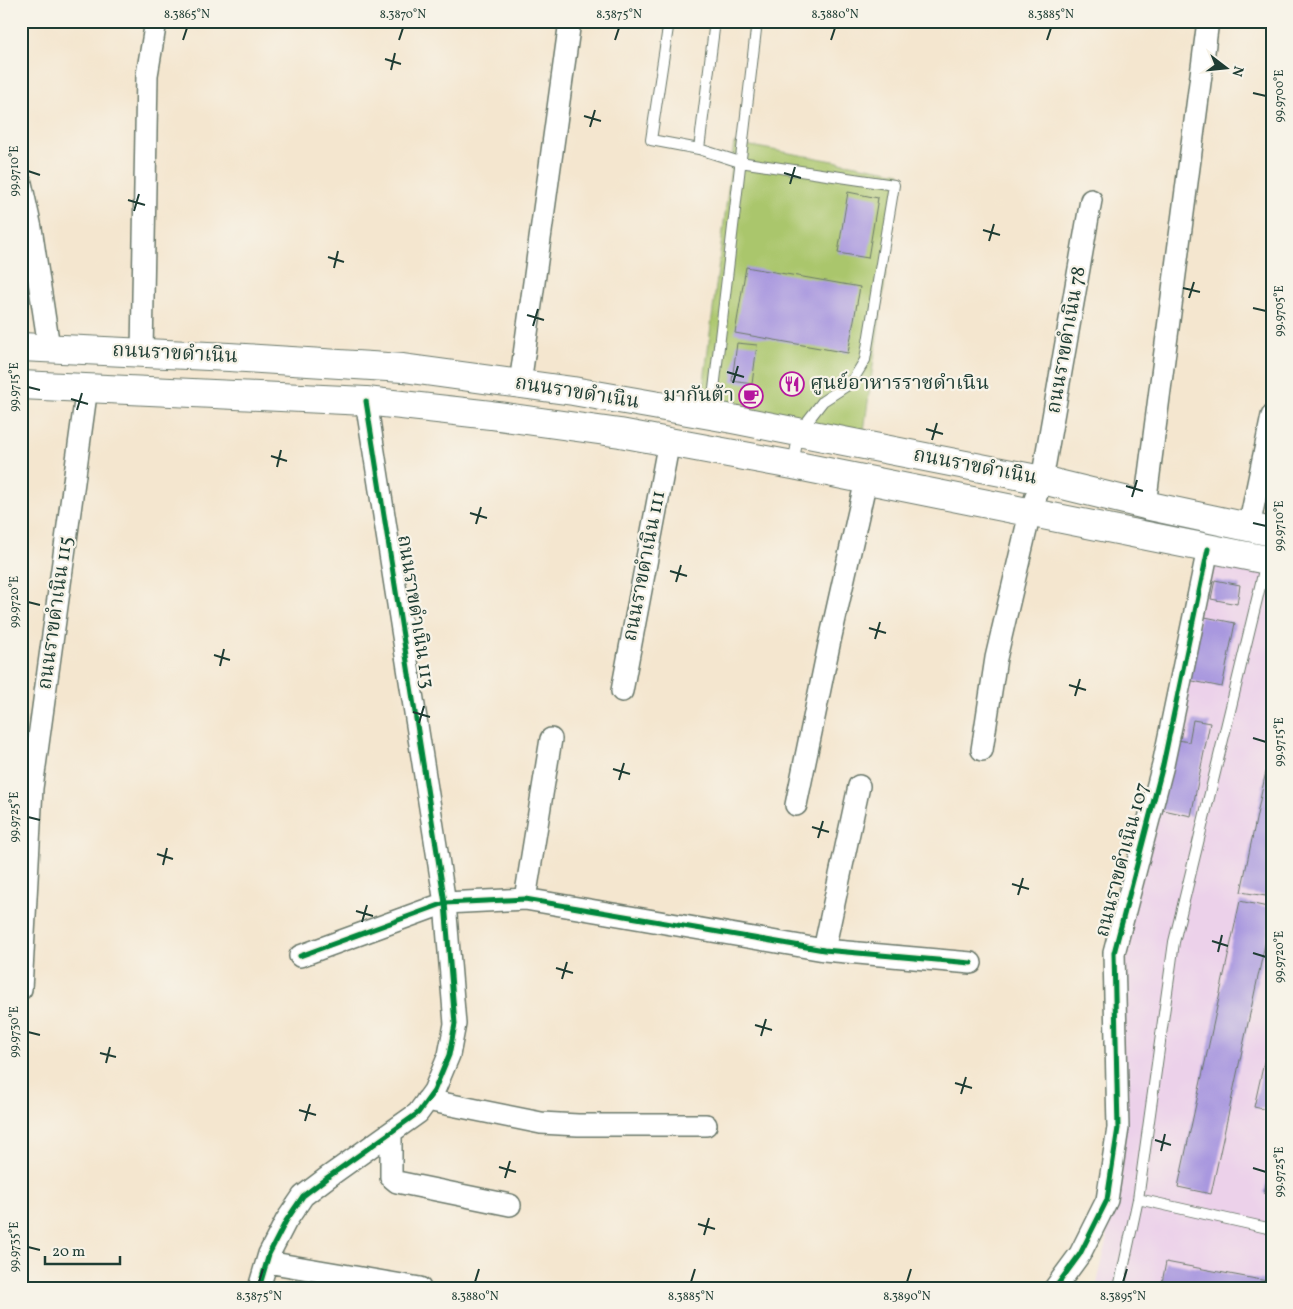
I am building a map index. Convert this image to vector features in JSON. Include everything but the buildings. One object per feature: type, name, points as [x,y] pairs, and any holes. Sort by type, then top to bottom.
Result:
[{"type":"main road","name":"ถนนราขดำเนิน","points":[[21,347],[142,352],[402,368],[573,391],[711,415],[1042,480],[1260,530]]},
{"type":"main road","name":"ถนนราขดำเนิน","points":[[21,385],[366,402],[491,415],[620,433],[793,465],[1269,560]]},
{"type":"main road","points":[[620,433],[623,399]]},
{"type":"street","points":[[142,352],[147,75],[156,21]]},
{"type":"street","points":[[520,384],[570,21]]},
{"type":"street","points":[[1145,505],[1208,21]]},
{"type":"street","points":[[21,183],[31,228],[49,347]]},
{"type":"street","name":"ถนนราขดำเนิน 78","points":[[982,750],[996,658],[1030,513],[1042,480],[1091,200]]},
{"type":"street","name":"ถนนราขดำเนิน 115","points":[[21,989],[27,789],[87,387]]},
{"type":"street","name":"ถนนราขดำเนิน 113","points":[[260,1288],[269,1254],[286,1220],[303,1196],[328,1176],[418,1113],[434,1091],[449,1054],[455,1024],[445,903],[366,402]]},
{"type":"street","points":[[1260,530],[1272,416]]},
{"type":"street","name":"ถนนราขดำเนิน 111","points":[[622,691],[668,441]]},
{"type":"street","points":[[796,805],[866,480]]},
{"type":"street","name":"ถนนราขดำเนิน 107","points":[[1055,1288],[1080,1254],[1107,1200],[1118,1128],[1114,953],[1163,766],[1208,549]]},
{"type":"street","points":[[525,899],[551,739]]},
{"type":"street","points":[[824,950],[859,786]]},
{"type":"street","points":[[300,956],[445,903],[525,899],[824,950],[971,963]]},
{"type":"street","points":[[427,1100],[540,1123],[578,1125],[706,1124]]},
{"type":"street","points":[[391,1133],[391,1177],[397,1182],[510,1205]]},
{"type":"street","points":[[267,1262],[420,1288]]},
{"type":"lane","points":[[669,21],[651,140],[699,149],[740,162],[894,185],[865,360],[851,382],[823,401],[800,432],[793,465]]},
{"type":"lane","points":[[699,149],[715,21]]},
{"type":"lane","points":[[711,415],[756,21]]},
{"type":"lane","points":[[1118,1288],[1138,1199],[1174,942],[1269,560]]},
{"type":"lane","points":[[1138,1199],[1272,1229]]},
{"type":"shaded area","points":[[1208,549],[1272,561],[1272,1288],[1096,1288],[1106,1245],[1114,953]]},
{"type":"green space","points":[[734,143],[900,173],[862,445],[700,413]]},
{"type":"cycle path","points":[[259,1288],[269,1254],[286,1221],[303,1196],[418,1113],[434,1091],[449,1055],[455,1024],[445,903],[366,401]]},
{"type":"cycle path","points":[[1055,1288],[1080,1254],[1107,1200],[1118,1128],[1114,953],[1163,765],[1208,549]]},
{"type":"cycle path","points":[[300,956],[445,903],[525,899],[824,950],[971,963]]},
{"type":"place","name":"ศูนย์อาหารราชดำเนิน","points":[[792,384]]},
{"type":"place","name":"มากันต้า","points":[[751,396]]}]
